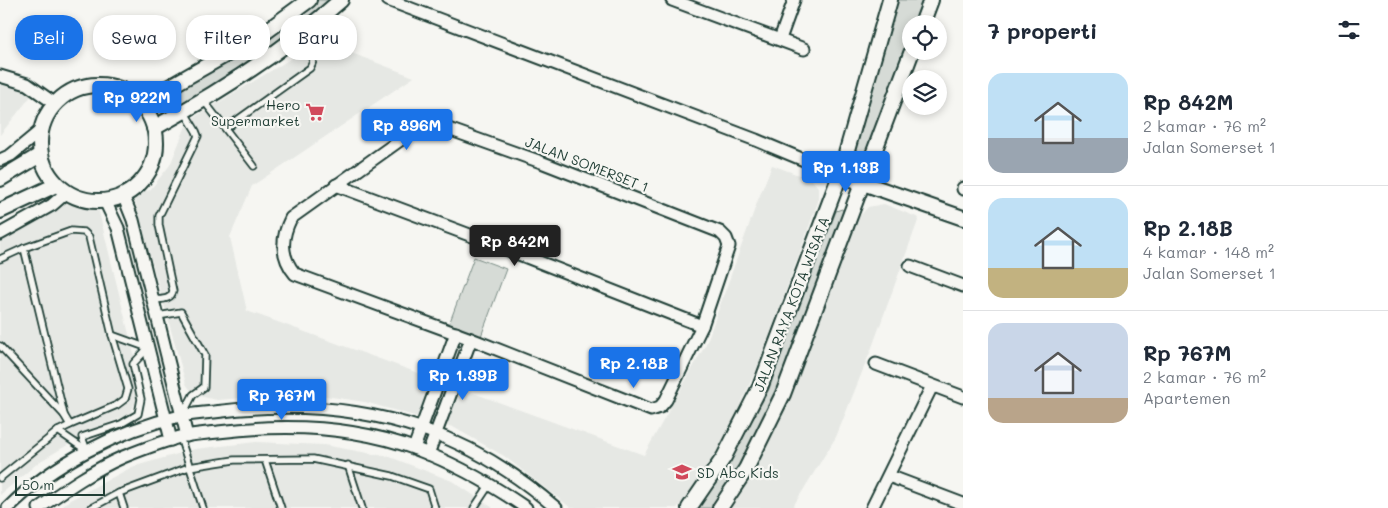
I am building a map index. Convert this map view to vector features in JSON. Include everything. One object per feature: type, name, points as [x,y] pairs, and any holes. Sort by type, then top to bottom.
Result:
[{"type":"street","points":[[141,103],[264,34],[308,0]]},
{"type":"street","points":[[323,15],[341,0]]},
{"type":"street","points":[[388,0],[756,140],[863,184],[963,218]]},
{"type":"street","points":[[672,0],[804,49]]},
{"type":"street","points":[[780,40],[794,0]]},
{"type":"street","name":"JALAN RAYA KOTA WISATA","points":[[689,508],[724,457],[760,387],[840,175],[890,0]]},
{"type":"street","points":[[925,15],[931,0]]},
{"type":"street","points":[[154,128],[204,101],[280,48]]},
{"type":"street","name":"JALAN RAYA KOTA WISATA","points":[[720,508],[746,469],[783,394],[909,60]]},
{"type":"street","points":[[0,76],[27,84],[54,103]]},
{"type":"street","points":[[98,84],[121,89],[141,103],[149,115],[154,128],[156,148],[151,167],[140,183],[123,195],[104,201],[85,200],[61,188],[46,169],[40,155],[40,131],[54,103],[74,89],[98,84]]},
{"type":"street","name":"JALAN SOMERSET 1","points":[[427,124],[440,126],[541,162],[720,232],[726,238],[729,246],[702,326],[666,400],[660,407],[652,410],[456,333],[295,274],[289,267],[283,246],[284,233],[291,218],[336,185],[417,128],[427,124]]},
{"type":"street","points":[[0,160],[11,155],[40,131]]},
{"type":"street","points":[[0,179],[40,155]]},
{"type":"street","points":[[336,185],[702,326]]},
{"type":"street","points":[[0,211],[61,188]]},
{"type":"street","points":[[0,234],[52,205],[61,188]]},
{"type":"street","points":[[123,195],[133,220],[182,416],[179,438]]},
{"type":"street","points":[[104,201],[118,228],[166,420],[179,438]]},
{"type":"street","points":[[910,266],[963,286]]},
{"type":"street","points":[[414,448],[456,333]]},
{"type":"street","points":[[428,454],[471,339]]},
{"type":"street","points":[[876,364],[963,397]]},
{"type":"street","points":[[872,508],[932,386]]},
{"type":"street","points":[[8,508],[24,492],[87,451],[166,420],[182,416],[240,409],[299,407],[343,410],[436,434],[496,464],[535,490],[556,508]]},
{"type":"street","points":[[39,508],[79,480],[122,458],[179,438],[240,429],[299,428],[341,432],[381,439],[414,448],[463,469],[526,508]]},
{"type":"street","points":[[889,476],[963,504]]},
{"type":"lane","points":[[226,128],[310,68],[314,60]]},
{"type":"lane","points":[[204,101],[254,166]]},
{"type":"lane","points":[[154,300],[169,298],[173,291],[158,225],[159,216],[198,136],[184,111]]},
{"type":"lane","points":[[0,259],[71,231],[84,232],[89,237],[112,335],[128,389],[125,399],[117,405],[58,431],[0,478]]},
{"type":"lane","points":[[24,248],[64,415]]},
{"type":"lane","points":[[158,316],[181,312],[205,355],[204,387],[193,395],[182,416]]},
{"type":"lane","points":[[87,451],[82,437],[121,424],[138,414],[141,399],[133,364],[148,348],[112,335]]},
{"type":"lane","points":[[0,346],[64,415],[70,425]]},
{"type":"lane","points":[[58,431],[87,451]]},
{"type":"lane","points":[[179,438],[202,508]]},
{"type":"lane","points":[[91,508],[119,493],[189,467],[234,460],[313,459],[392,476],[429,489],[435,508]]},
{"type":"lane","points":[[265,460],[281,508]]},
{"type":"lane","points":[[348,465],[362,508]]},
{"type":"lane","points":[[474,508],[490,484]]},
{"type":"lane","points":[[119,493],[124,508]]},
{"type":"shaded area","points":[[309,0],[340,0],[318,15],[285,15]]},
{"type":"shaded area","points":[[890,0],[931,0],[925,15],[902,15],[902,60],[908,60],[904,70],[902,70],[902,76],[863,184],[840,175]]},
{"type":"shaded area","points":[[280,18],[280,41],[270,48],[270,24]]},
{"type":"shaded area","points":[[357,55],[414,77],[252,186],[230,237],[247,311],[644,455],[706,344],[772,165],[812,180],[818,187],[818,202],[761,359],[722,445],[688,496],[677,508],[571,508],[504,456],[453,427],[365,402],[305,393],[217,400],[194,395],[186,384],[133,194],[150,190],[170,165],[188,121],[289,60],[357,60]]},
{"type":"shaded area","points":[[211,60],[253,60],[154,128],[149,115],[141,103]]},
{"type":"shaded area","points":[[0,78],[35,91],[0,135]]},
{"type":"shaded area","points":[[68,203],[97,204],[139,375],[137,399],[130,414],[96,428],[39,462],[0,495],[0,235],[35,216]]},
{"type":"shaded area","points":[[884,204],[919,218],[871,350],[836,437],[792,508],[728,508],[745,484],[780,421],[858,218],[868,207]]},
{"type":"shaded area","points":[[842,209],[845,213],[778,392],[740,467],[712,508],[695,508],[729,463],[769,389],[809,276],[836,211]]},
{"type":"shaded area","points":[[474,257],[506,269],[480,339],[448,327]]},
{"type":"shaded area","points":[[256,442],[324,445],[390,457],[452,481],[493,508],[61,508],[70,500],[132,467],[195,449]]},
{"type":"place","name":"Hero Supermarket","points":[[315,112]]},
{"type":"place","name":"SD Abc Kids","points":[[682,472]]}]
